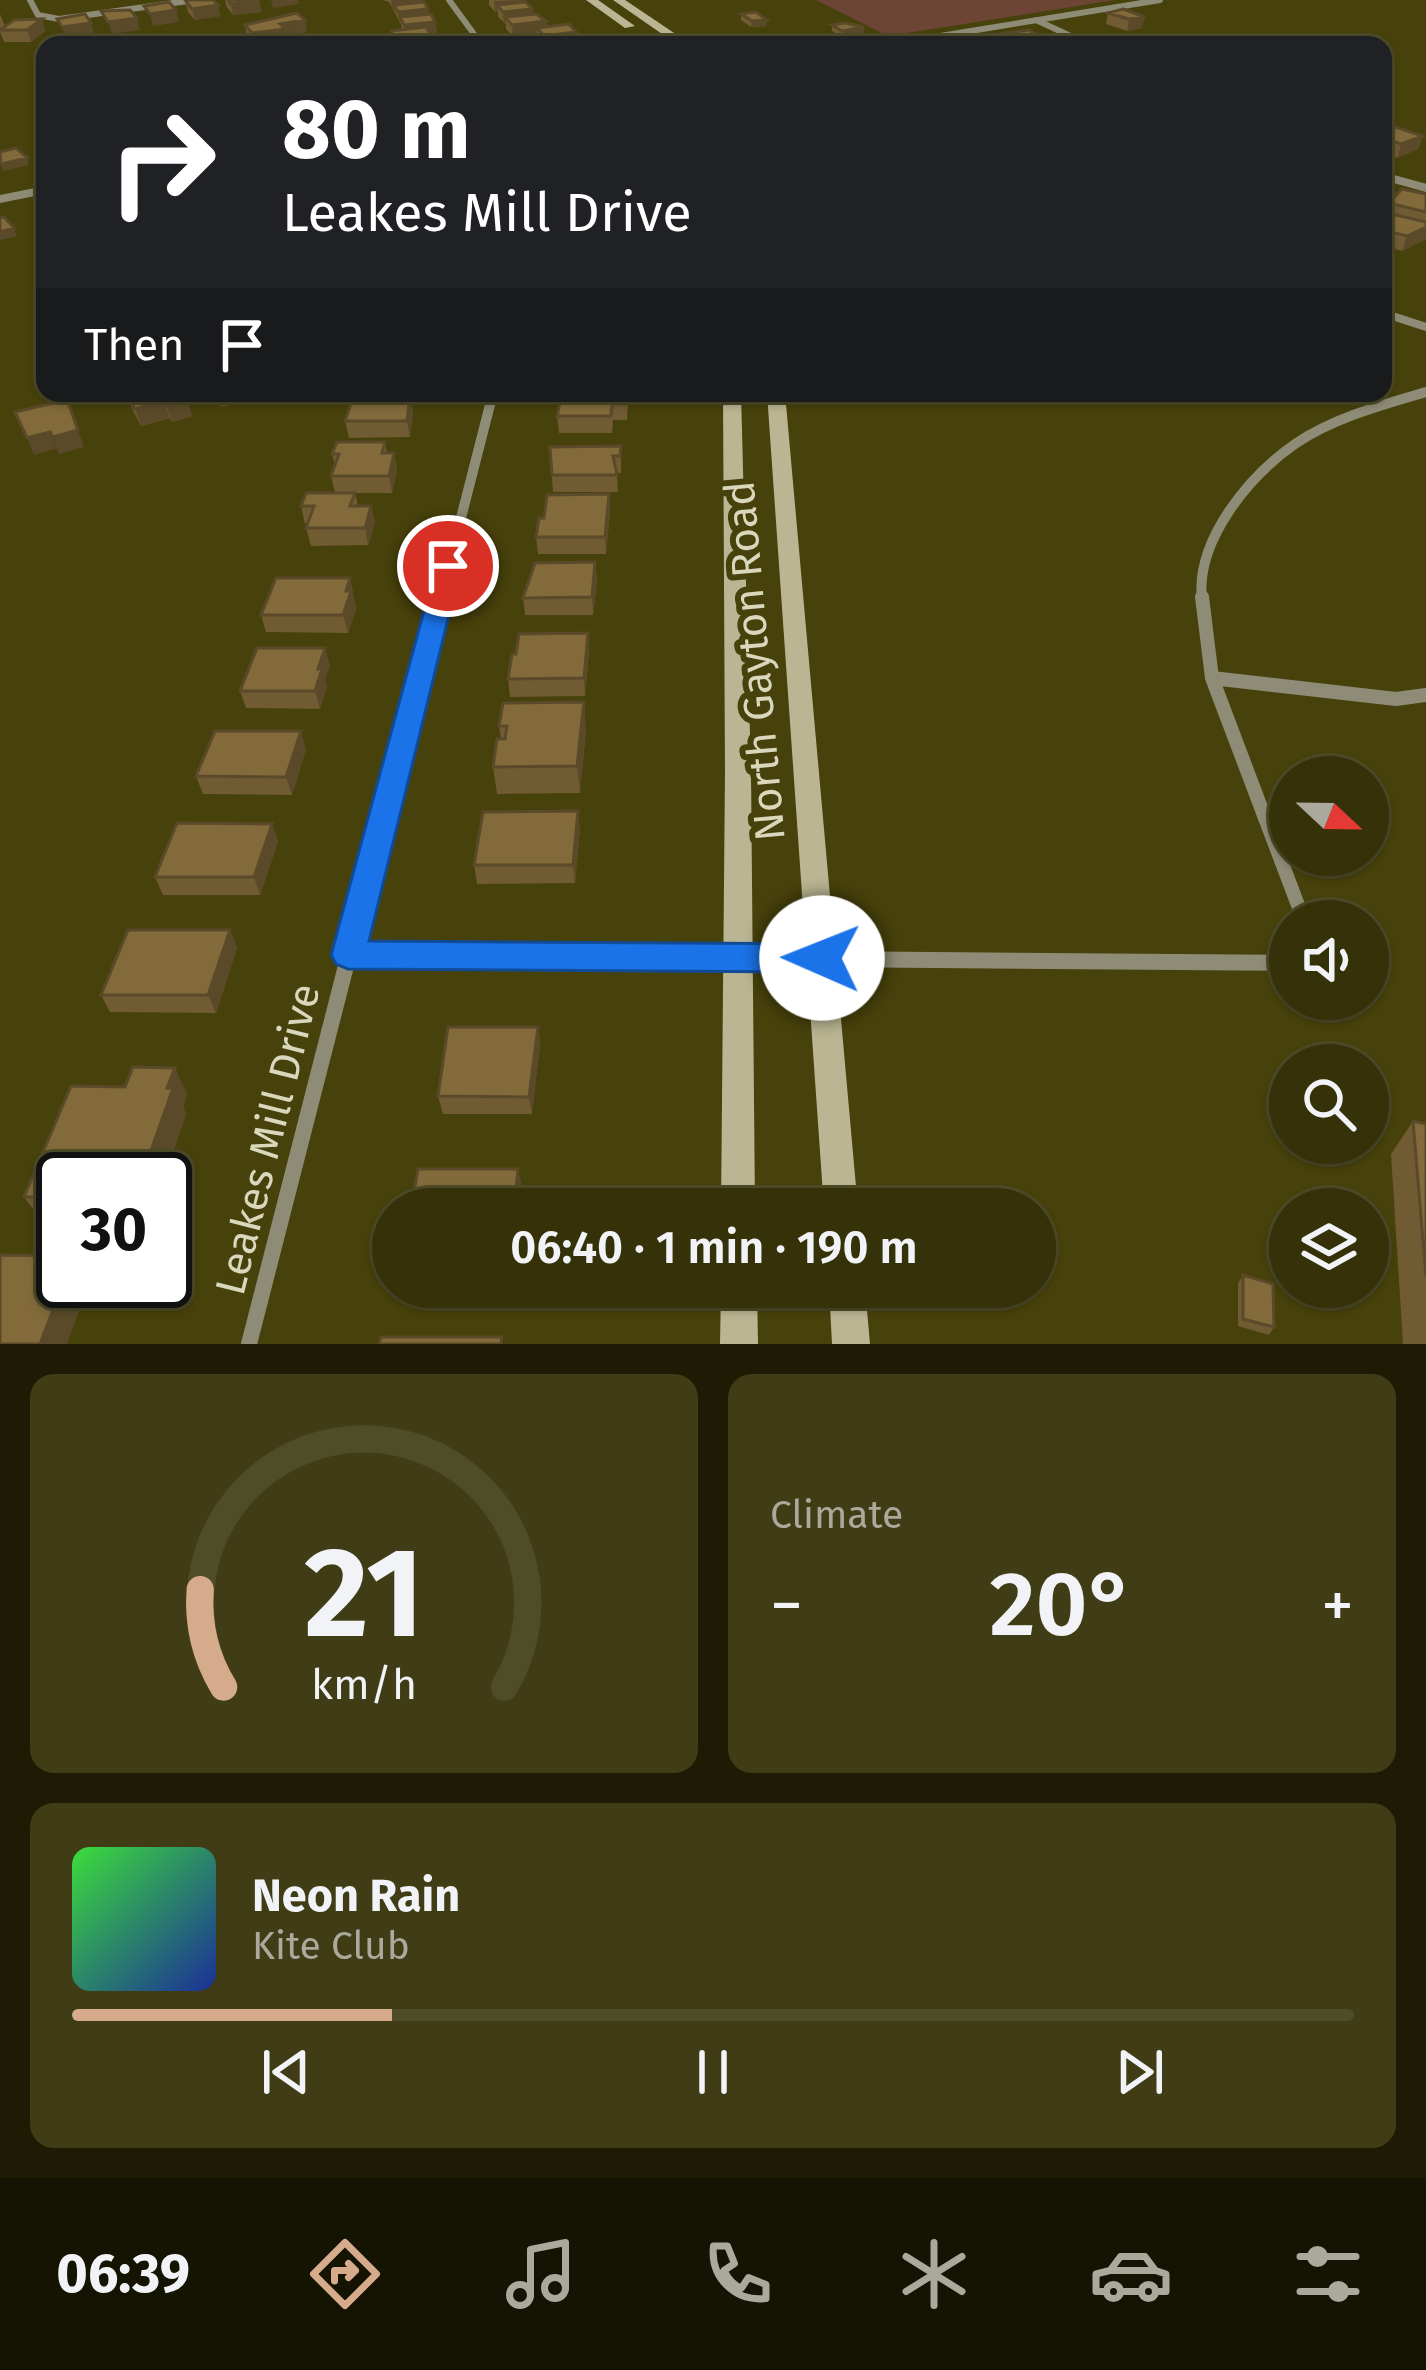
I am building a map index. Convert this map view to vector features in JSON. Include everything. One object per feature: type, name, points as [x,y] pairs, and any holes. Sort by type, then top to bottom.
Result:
[{"type":"main road","points":[[591,0],[639,32]]},
{"type":"main road","points":[[618,0],[672,36]]},
{"type":"main road","name":"North Gayton Road","points":[[732,402],[738,1188]]},
{"type":"main road","name":"North Gayton Road","points":[[777,402],[839,1188]]},
{"type":"main road","points":[[739,1308],[740,1344]]},
{"type":"main road","points":[[848,1308],[851,1344]]},
{"type":"street","points":[[30,0],[43,17],[195,0]]},
{"type":"street","points":[[83,0],[93,15]]},
{"type":"street","points":[[449,0],[475,36]]},
{"type":"street","points":[[939,36],[1160,0]]},
{"type":"street","points":[[1036,20],[1071,36]]},
{"type":"street","points":[[1392,179],[1426,188]]},
{"type":"street","points":[[0,199],[36,192]]},
{"type":"street","points":[[1392,317],[1426,327]]},
{"type":"street","points":[[1296,900],[1212,678],[1201,589],[1213,539],[1242,494],[1295,444],[1360,412],[1426,392]]},
{"type":"street","name":"Leakes Mill Drive","points":[[249,1344],[491,402]]},
{"type":"street","points":[[1212,678],[1396,699],[1426,695]]},
{"type":"street","points":[[348,955],[1269,963]]},
{"type":"shaded area","points":[[816,0],[1115,0],[888,36]]},
{"type":"building","points":[[185,0],[213,0],[218,5],[192,9]]},
{"type":"building","points":[[169,2],[176,10],[150,14],[144,6]]},
{"type":"building","points":[[424,2],[428,9],[398,12],[394,5]]},
{"type":"building","points":[[526,2],[532,9],[503,12],[497,5]]},
{"type":"building","points":[[1123,9],[1145,17],[1129,19],[1108,13]]},
{"type":"building","points":[[130,10],[137,18],[108,22],[101,11]]},
{"type":"building","points":[[756,12],[767,20],[752,21],[741,14]]},
{"type":"building","points":[[297,13],[305,20],[280,24],[286,29],[252,33],[245,25]]},
{"type":"building","points":[[85,14],[91,23],[62,27],[57,19]]},
{"type":"building","points":[[431,14],[435,22],[404,25],[400,17]]},
{"type":"building","points":[[536,14],[546,21],[512,25],[505,17]]},
{"type":"building","points":[[42,19],[27,30],[0,30],[14,20]]},
{"type":"building","points":[[569,24],[576,32],[544,36],[537,28]]},
{"type":"building","points":[[832,25],[864,27],[842,31]]},
{"type":"building","points":[[426,27],[431,36],[394,36],[391,31]]},
{"type":"building","points":[[1029,30],[1039,36],[1004,36],[1000,34]]},
{"type":"building","points":[[1392,126],[1423,136],[1401,144],[1392,141]]},
{"type":"building","points":[[16,148],[27,158],[1,164],[0,152]]},
{"type":"building","points":[[1402,189],[1426,194],[1426,212],[1392,204]]},
{"type":"building","points":[[1392,214],[1426,222],[1426,227],[1407,236],[1392,232]]},
{"type":"building","points":[[0,218],[14,228],[0,232]]},
{"type":"building","points":[[68,402],[78,430],[27,438],[15,412]]},
{"type":"building","points":[[131,402],[160,402],[135,409]]},
{"type":"building","points":[[352,402],[409,402],[407,421],[345,421]]},
{"type":"building","points":[[560,402],[626,402],[612,404],[611,416],[557,416]]},
{"type":"building","points":[[337,442],[385,442],[382,453],[394,453],[389,476],[331,476],[339,454],[332,454]]},
{"type":"building","points":[[621,446],[620,456],[613,456],[617,475],[552,475],[550,447]]},
{"type":"building","points":[[306,493],[355,493],[350,506],[371,506],[365,528],[306,528],[314,506],[301,506]]},
{"type":"building","points":[[609,494],[605,537],[536,537],[547,495]]},
{"type":"building","points":[[595,562],[592,597],[523,598],[535,563]]},
{"type":"building","points":[[276,578],[350,578],[343,615],[261,615]]},
{"type":"building","points":[[588,633],[584,678],[508,679],[519,634]]},
{"type":"building","points":[[257,648],[325,648],[315,691],[240,691]]},
{"type":"building","points":[[584,702],[577,766],[493,767],[497,739],[505,739],[507,726],[499,726],[503,703]]},
{"type":"building","points":[[215,731],[301,731],[286,777],[196,776]]},
{"type":"building","points":[[578,811],[573,865],[474,865],[483,812]]},
{"type":"building","points":[[177,823],[272,824],[254,877],[155,877]]},
{"type":"building","points":[[128,930],[230,930],[208,995],[101,995]]},
{"type":"building","points":[[448,1027],[538,1027],[529,1097],[438,1096]]},
{"type":"building","points":[[133,1067],[175,1068],[167,1088],[173,1088],[150,1152],[43,1152],[71,1086],[125,1087]]},
{"type":"building","points":[[1413,1121],[1426,1124],[1426,1277]]},
{"type":"building","points":[[36,1169],[36,1197],[24,1197]]},
{"type":"building","points":[[418,1169],[518,1169],[516,1188],[415,1188]]},
{"type":"building","points":[[0,1255],[36,1256],[36,1308],[54,1308],[40,1344],[0,1344]]},
{"type":"building","points":[[1243,1275],[1269,1283],[1274,1327],[1243,1319]]},
{"type":"building","points":[[381,1337],[502,1337],[501,1344],[379,1344]]},
{"type":"route","points":[[448,566],[348,955],[822,958]]}]
